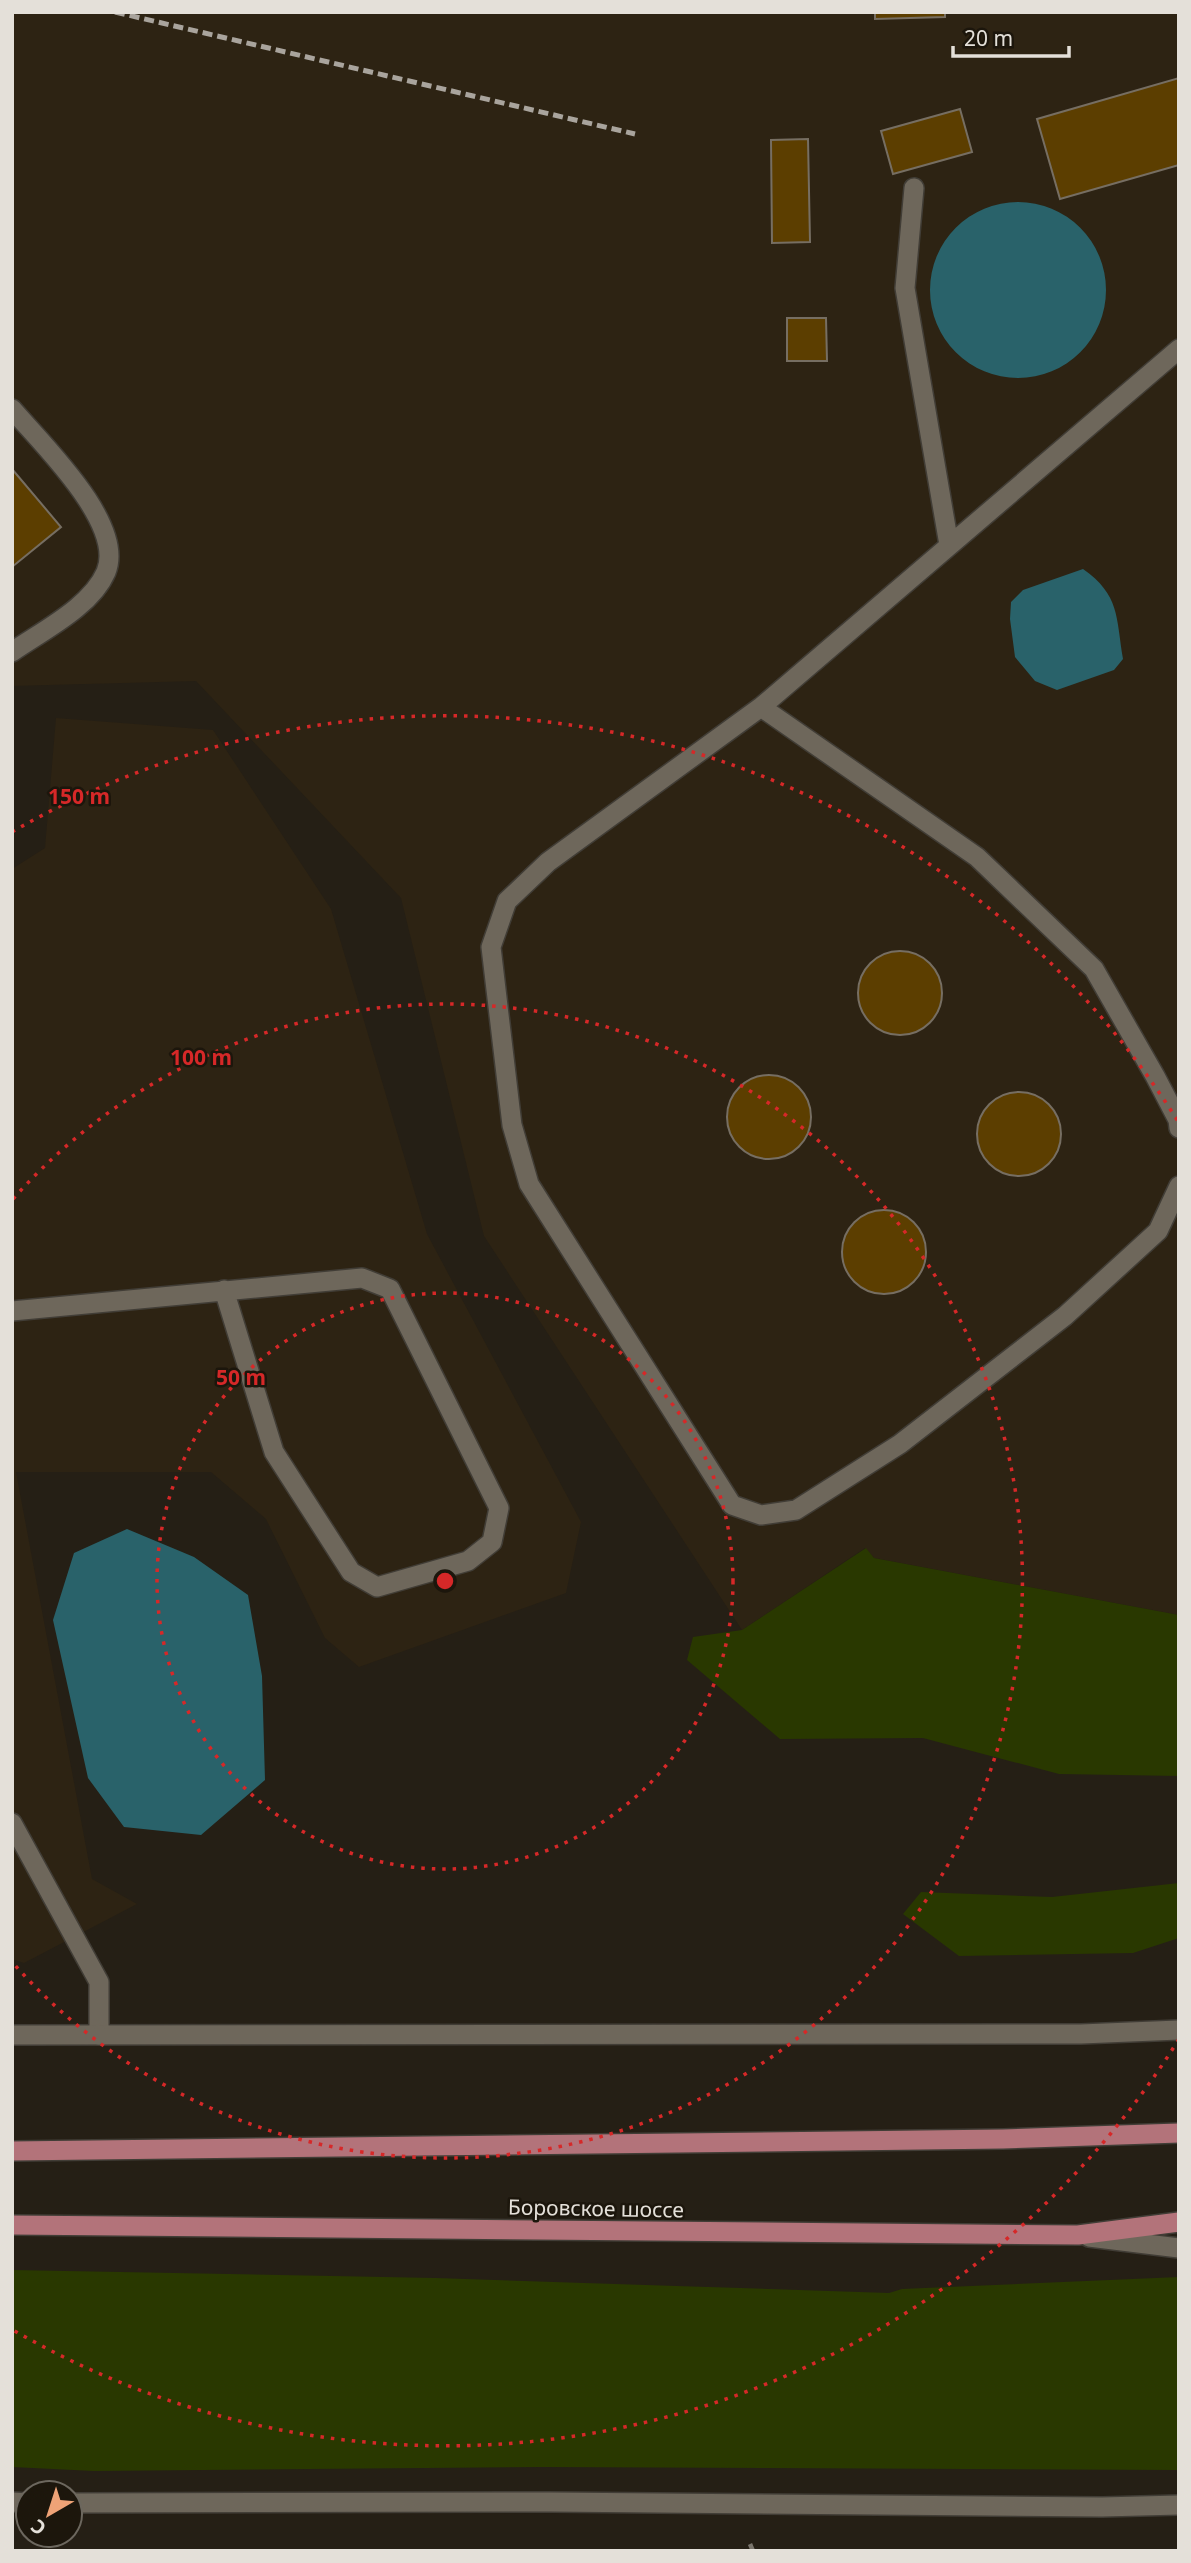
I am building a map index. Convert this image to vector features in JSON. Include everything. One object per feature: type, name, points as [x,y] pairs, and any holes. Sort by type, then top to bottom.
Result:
[{"type":"main road","points":[[12,2151],[1003,2139],[1179,2133]]},
{"type":"main road","name":"Боровское шоссе","points":[[12,2225],[1078,2235],[1179,2222]]},
{"type":"street","points":[[914,188],[905,288],[948,545]]},
{"type":"street","points":[[1179,349],[761,707],[548,862],[507,901],[491,947],[512,1125],[529,1184],[732,1505],[761,1515],[796,1510],[900,1444],[1065,1316],[1158,1231],[1179,1186]]},
{"type":"street","points":[[12,409],[91,503],[109,547],[106,572],[84,601],[12,652]]},
{"type":"street","points":[[761,707],[977,858],[1094,969],[1155,1076],[1178,1120],[1179,1128]]},
{"type":"street","points":[[12,1311],[225,1290],[362,1278],[390,1289],[499,1508],[492,1542],[468,1561],[377,1587],[351,1572],[274,1452],[225,1290]]},
{"type":"street","points":[[12,1823],[99,1982],[99,2035]]},
{"type":"street","points":[[12,2035],[1081,2034],[1179,2030]]},
{"type":"street","points":[[1078,2235],[1179,2248]]},
{"type":"street","points":[[84,2503],[551,2502],[1102,2507],[1179,2505]]},
{"type":"path","points":[[750,2544],[753,2551]]},
{"type":"shaded area","points":[[12,12],[1179,12],[1179,1615],[874,1558],[865,1548],[742,1630],[484,1236],[401,898],[196,681],[12,686]]},
{"type":"shaded area","points":[[56,718],[213,730],[331,909],[427,1234],[581,1522],[566,1593],[359,1667],[325,1638],[266,1519],[211,1472],[16,1472],[92,1879],[137,1904],[24,1963],[12,1959],[12,869],[45,848]]},
{"type":"green space","points":[[866,1548],[874,1558],[1179,1615],[1179,1776],[1059,1774],[923,1738],[780,1739],[687,1660],[693,1637],[742,1630]]},
{"type":"green space","points":[[1179,1883],[1179,1938],[1133,1953],[959,1956],[903,1914],[921,1892],[1052,1897]]},
{"type":"green space","points":[[12,2270],[436,2278],[889,2293],[902,2289],[1179,2277],[1179,2470],[542,2467],[94,2471],[12,2467]]},
{"type":"water","points":[[1018,202],[1052,208],[1081,227],[1100,256],[1106,290],[1100,324],[1081,353],[1052,372],[1018,378],[984,372],[955,353],[936,324],[930,290],[936,256],[955,227],[984,208]]},
{"type":"water","points":[[1083,569],[1104,588],[1110,598],[1117,619],[1123,659],[1114,670],[1057,690],[1035,681],[1015,657],[1010,619],[1011,602],[1023,590]]},
{"type":"water","points":[[127,1529],[194,1557],[248,1595],[262,1676],[265,1780],[201,1835],[124,1827],[88,1778],[53,1620],[74,1553]]},
{"type":"building","points":[[875,12],[945,12],[945,17],[875,19]]},
{"type":"building","points":[[1179,78],[1179,165],[1060,199],[1037,119]]},
{"type":"building","points":[[960,109],[972,152],[893,174],[881,131]]},
{"type":"building","points":[[808,139],[810,242],[772,243],[771,140]]},
{"type":"building","points":[[787,318],[826,318],[827,361],[787,361]]},
{"type":"building","points":[[12,469],[61,527],[12,567]]},
{"type":"building","points":[[892,951],[908,951],[924,958],[935,969],[942,985],[939,1009],[930,1023],[908,1035],[892,1035],[876,1028],[865,1017],[858,1001],[858,985],[865,969],[876,958]]},
{"type":"building","points":[[761,1075],[777,1075],[793,1082],[804,1093],[811,1109],[808,1133],[799,1147],[777,1159],[761,1159],[745,1152],[734,1141],[727,1125],[727,1109],[734,1093],[745,1082]]},
{"type":"building","points":[[1011,1092],[1027,1092],[1043,1099],[1054,1110],[1061,1126],[1058,1150],[1049,1164],[1027,1176],[1011,1176],[995,1169],[984,1158],[977,1142],[977,1126],[984,1110],[995,1099]]},
{"type":"building","points":[[876,1210],[892,1210],[908,1217],[919,1228],[926,1244],[923,1268],[914,1282],[892,1294],[876,1294],[860,1287],[849,1276],[842,1260],[842,1244],[849,1228],[860,1217]]},
{"type":"railway","points":[[115,12],[635,134]]}]
